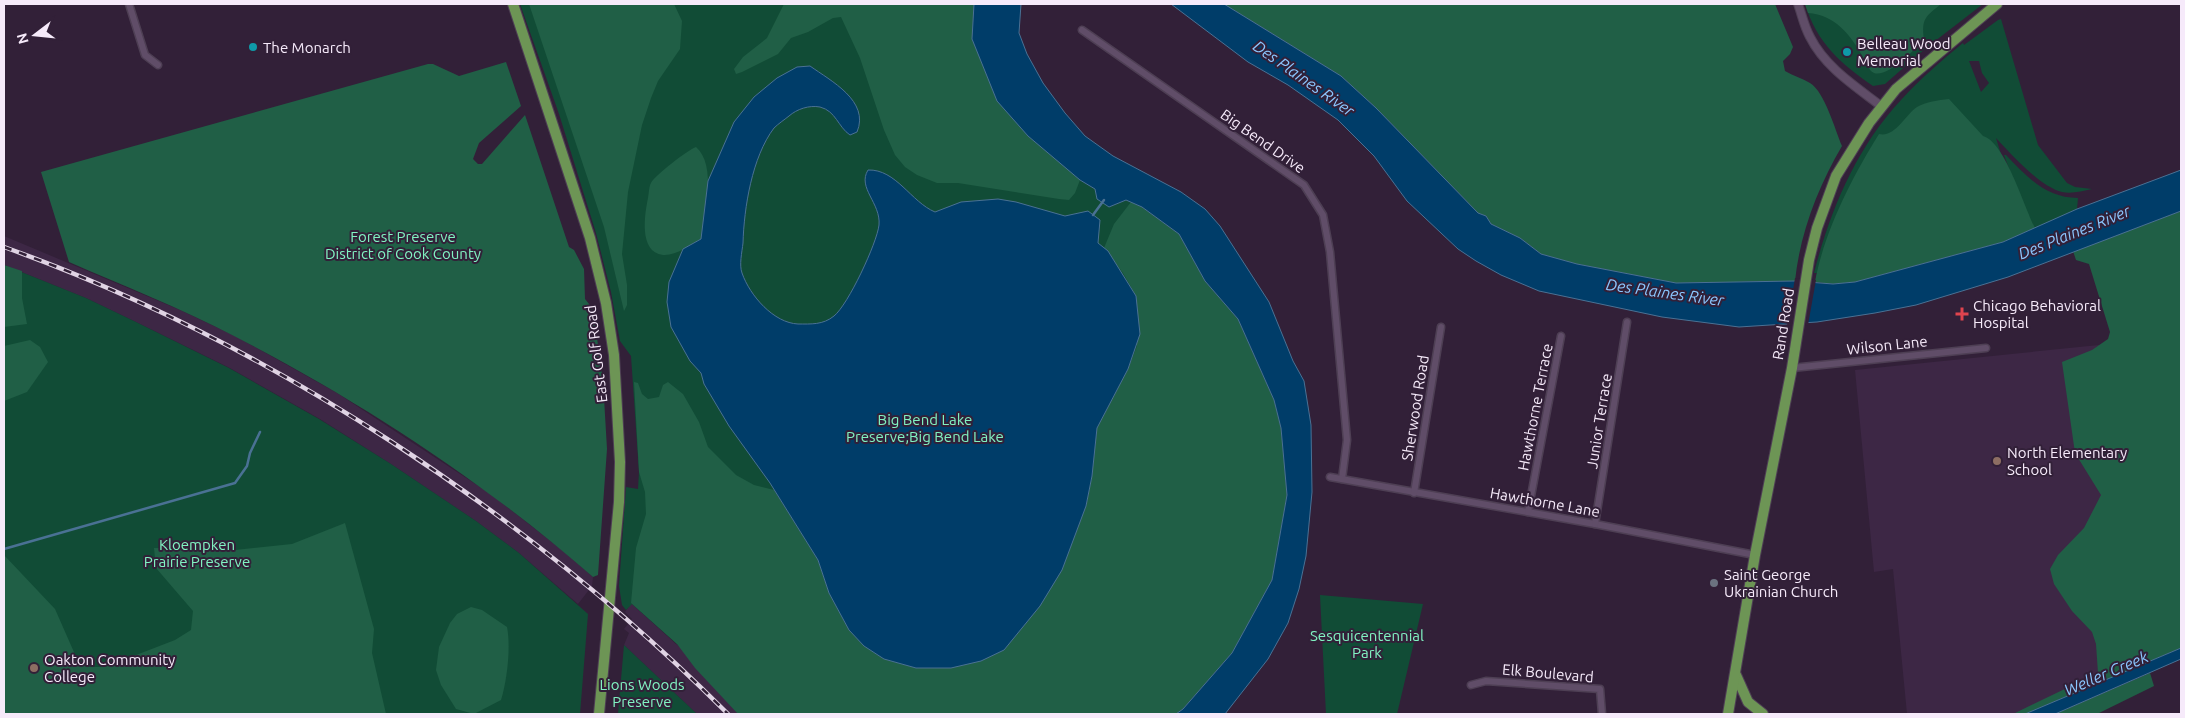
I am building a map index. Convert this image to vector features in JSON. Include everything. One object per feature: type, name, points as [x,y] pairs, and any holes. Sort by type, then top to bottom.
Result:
[{"type":"main road","name":"East Golf Road","points":[[513,4],[590,238],[606,303],[614,355],[620,462],[599,714]]},
{"type":"main road","name":"Rand Road","points":[[1728,714],[1755,555],[1792,368],[1806,274],[1817,228],[1836,176],[1881,106],[1912,74],[1997,4]]},
{"type":"main road","points":[[1735,674],[1748,702],[1763,714]]},
{"type":"street","points":[[129,4],[145,55],[158,65]]},
{"type":"street","points":[[1798,4],[1809,35],[1826,60],[1834,69],[1881,106]]},
{"type":"street","name":"Big Bend Drive","points":[[1082,30],[1304,185],[1323,215],[1330,252],[1347,440],[1342,479]]},
{"type":"street","name":"Junior Terrace","points":[[1595,524],[1627,322]]},
{"type":"street","name":"Sherwood Road","points":[[1414,493],[1441,327]]},
{"type":"street","name":"Hawthorne Terrace","points":[[1528,512],[1561,336]]},
{"type":"street","name":"Wilson Lane","points":[[1792,368],[1986,348]]},
{"type":"street","name":"Hawthorne Lane","points":[[1330,477],[1595,524],[1755,555]]},
{"type":"street","name":"Elk Boulevard","points":[[1471,685],[1486,681],[1600,689],[1602,714]]},
{"type":"shaded area","points":[[4,236],[180,310],[235,336],[337,393],[489,493],[562,550],[593,577],[592,586],[578,604],[519,553],[476,521],[320,419],[228,367],[136,322],[86,298],[4,265]]},
{"type":"shaded area","name":"North Elementary School","points":[[2099,345],[2147,663],[2025,714],[1907,714],[1893,569],[1874,572],[1855,370]]},
{"type":"shaded area","points":[[631,603],[676,644],[774,714],[697,714],[624,645],[629,633],[624,629],[632,619],[625,612]]},
{"type":"green space","name":"Big Bend Lake Preserve;Big Bend Lake","points":[[520,4],[974,4],[972,39],[1080,180],[1095,189],[1109,207],[1126,200],[1142,207],[1176,714],[677,644],[632,604],[626,610],[622,605],[619,586],[626,487],[638,489],[639,472],[631,356],[620,341],[611,292],[596,233],[559,114]]},
{"type":"green space","points":[[529,4],[674,4],[682,21],[680,49],[658,81],[642,125],[628,192],[622,254],[627,285],[627,305],[624,311],[604,227]]},
{"type":"green space","points":[[784,4],[974,4],[972,39],[1059,160],[1080,180],[1075,193],[1069,200],[958,183],[937,183],[917,175],[905,167],[895,155],[884,130],[860,58],[841,17],[833,18],[808,32],[791,38],[778,54],[736,74],[734,69],[743,57],[767,38]]},
{"type":"green space","points":[[1224,4],[1775,4],[1793,47],[1790,54],[1783,61],[1785,71],[1807,81],[1820,94],[1842,146],[1825,178],[1811,211],[1801,245],[1795,281],[1676,283],[1577,264],[1541,254],[1520,238],[1491,224],[1486,216],[1478,213],[1376,108],[1341,76]]},
{"type":"green space","points":[[1805,4],[1983,4],[1926,48],[1885,84],[1873,86],[1850,69],[1831,51],[1816,30]]},
{"type":"green space","points":[[1805,4],[1941,4],[1926,18],[1923,27],[1924,39],[1920,44],[1901,62],[1886,71],[1874,73],[1870,70],[1853,41],[1841,27],[1826,17],[1808,13]]},
{"type":"green space","points":[[2001,19],[2038,145],[2067,183],[2075,187],[2092,189],[2070,193],[2053,189],[2026,169],[1996,138],[2005,167],[2011,174],[2004,155],[2038,185],[2056,194],[2078,198],[2077,209],[2028,232],[1815,282],[1817,273],[1814,273],[1820,250],[1837,204],[1858,159],[1871,139],[1885,119],[1923,77],[1963,43],[1964,45]],"holes":[[[1969,61],[1979,61],[1982,73],[1989,83],[1981,92]]]},
{"type":"green space","name":"Forest Preserve District of Cook County","points":[[506,62],[521,106],[479,143],[473,159],[478,164],[482,164],[525,115],[569,247],[574,250],[584,269],[585,299],[593,309],[603,381],[607,449],[598,575],[593,577],[510,509],[375,416],[281,361],[214,326],[69,262],[41,172],[428,64],[433,64],[459,76]]},
{"type":"green space","points":[[1949,99],[1983,136],[1991,141],[1999,150],[2013,176],[2035,228],[2003,242],[1855,282],[1833,284],[1815,282],[1825,244],[1840,205],[1879,134],[1890,133],[1917,107]]},
{"type":"green space","points":[[696,147],[702,155],[708,178],[707,204],[701,239],[683,250],[663,255],[655,252],[646,240],[645,222],[650,184],[665,169]]},
{"type":"green space","points":[[1131,202],[1142,207],[1179,234],[1205,281],[1238,319],[1274,400],[1281,428],[1287,495],[1272,580],[1232,653],[1183,709],[1176,714],[738,714],[695,668],[677,644],[631,603],[636,548],[646,514],[645,492],[639,472],[634,382],[638,383],[642,394],[648,399],[659,397],[663,385],[668,382],[683,394],[699,422],[708,447],[736,475],[754,485],[774,490],[818,560],[829,593],[849,630],[864,646],[884,659],[916,668],[951,668],[1086,506],[1092,476],[1097,428],[1128,369],[1137,346],[1136,296],[1123,273],[1104,248],[1114,224]]},
{"type":"green space","points":[[2181,211],[2181,648],[2025,714],[2013,714],[2098,673],[2096,644],[2092,632],[2072,611],[2054,584],[2050,569],[2058,555],[2084,528],[2101,495],[2075,453],[2062,362],[2092,350],[2108,339],[2110,332],[2089,264],[2076,260],[2073,251]]},
{"type":"green space","name":"Kloempken Prairie Preserve","points":[[4,265],[86,298],[229,368],[319,419],[391,464],[476,521],[519,553],[588,614],[580,714],[79,714],[4,657]]},
{"type":"green space","points":[[4,265],[22,271],[22,298],[27,324],[4,327]]},
{"type":"green space","points":[[30,340],[40,347],[48,362],[27,392],[4,401],[4,346]]},
{"type":"green space","points":[[345,523],[374,629],[372,653],[386,714],[4,714],[4,555],[55,609],[77,659],[89,667],[105,667],[175,640],[191,630],[193,611],[156,568],[154,548],[235,550],[292,544]]},
{"type":"green space","name":"Sesquicentennial Park","points":[[1320,595],[1423,604],[1397,714],[1326,714]]},
{"type":"green space","points":[[471,607],[482,610],[507,627],[509,644],[507,674],[501,700],[474,714],[456,709],[441,685],[436,670],[439,647],[450,623],[457,614]]},
{"type":"green space","name":"Lions Woods Preserve","points":[[624,645],[697,714],[618,714]]},
{"type":"green space","points":[[2150,673],[2154,686],[2097,714],[2055,714]]},
{"type":"water","points":[[974,4],[1021,4],[1019,33],[1027,54],[1043,83],[1085,136],[1113,156],[1181,192],[1205,209],[1220,226],[1269,302],[1293,361],[1304,381],[1311,425],[1312,492],[1306,556],[1299,589],[1288,623],[1268,659],[1225,714],[1176,714],[1183,709],[1232,653],[1272,580],[1287,495],[1281,428],[1274,400],[1238,319],[1205,281],[1179,234],[1142,207],[1126,200],[1109,207],[1097,199],[1095,189],[1080,180],[1028,136],[997,101],[972,39]]},
{"type":"water","name":"Des Plaines River","points":[[1171,4],[1224,4],[1341,76],[1376,108],[1478,213],[1486,216],[1491,224],[1520,238],[1541,254],[1577,264],[1676,283],[1795,281],[1833,284],[1855,282],[2003,242],[2077,209],[2181,170],[2181,211],[2008,277],[1916,305],[1817,322],[1739,327],[1662,317],[1539,291],[1501,275],[1476,261],[1458,249],[1407,201],[1374,156],[1338,120],[1288,85],[1248,62]]},
{"type":"water","points":[[810,66],[838,85],[846,93],[858,111],[860,121],[857,132],[850,135],[830,112],[825,109],[820,107],[803,108],[774,128],[760,153],[747,199],[741,266],[742,273],[751,291],[764,307],[780,319],[798,324],[826,321],[840,310],[847,300],[868,259],[879,225],[877,210],[865,183],[868,170],[878,171],[895,180],[918,201],[935,212],[961,202],[998,199],[1016,202],[1065,216],[1088,211],[1100,220],[1098,243],[1108,251],[1136,296],[1140,334],[1128,369],[1097,428],[1092,476],[1086,506],[1062,570],[1040,606],[1004,650],[981,661],[951,668],[916,668],[884,659],[864,646],[849,630],[829,593],[818,560],[770,483],[729,426],[704,384],[701,373],[690,361],[671,327],[667,302],[669,282],[683,249],[701,239],[708,181],[734,122],[754,97],[777,78],[797,67]]},
{"type":"water","points":[[2181,648],[2181,659],[2055,714],[2025,714]]},
{"type":"pier","points":[[1795,278],[1816,280],[1808,325],[1787,326]]},
{"type":"waterway","points":[[1093,215],[1104,200]]},
{"type":"waterway","points":[[4,549],[235,483],[247,466],[250,453],[260,432]]},
{"type":"railway","points":[[4,247],[103,286],[201,332],[298,384],[391,442],[482,504],[568,570],[651,641],[728,714]]},
{"type":"place","name":"The Monarch","points":[[253,47]]},
{"type":"place","name":"Belleau Wood Memorial","points":[[1847,52]]},
{"type":"place","name":"Chicago Behavioral Hospital","points":[[1962,314]]},
{"type":"place","name":"North Elementary School","points":[[1997,461]]},
{"type":"place","name":"Saint George Ukrainian Church","points":[[1714,583]]},
{"type":"place","name":"Oakton Community College","points":[[34,668]]},
{"type":"water label","name":"Weller Creek","points":[[2106,673]]}]
